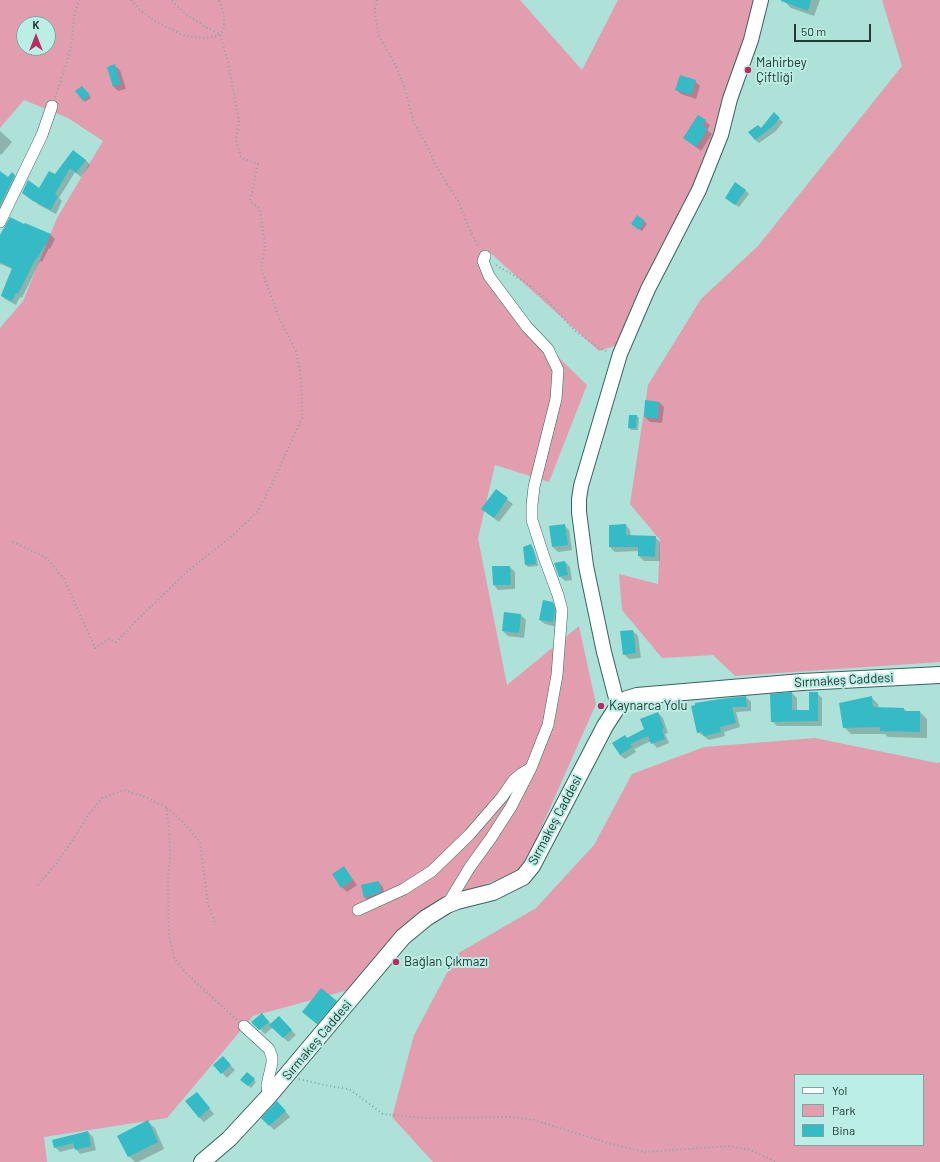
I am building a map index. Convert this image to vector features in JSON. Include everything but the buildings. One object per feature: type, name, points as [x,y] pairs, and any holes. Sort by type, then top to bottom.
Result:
[{"type":"main road","name":"Sırmakeş Caddesi","points":[[202,1162],[229,1139],[287,1076],[403,937],[426,918],[447,905],[493,892],[523,877],[532,866],[605,726],[618,706],[627,699],[637,696],[698,690],[802,682],[940,675]]},
{"type":"street","points":[[618,706],[604,652],[586,566],[579,512],[581,486],[620,354],[648,289],[699,190],[720,135],[730,99],[751,40],[761,0]]},
{"type":"street","points":[[0,222],[42,135],[52,106]]},
{"type":"street","points":[[447,905],[470,867],[511,807],[531,768],[548,725],[557,675],[562,610],[532,520],[534,487],[556,399],[558,370],[548,348],[527,326],[489,276],[483,261],[485,256]]},
{"type":"street","points":[[358,910],[404,889],[432,871],[470,834],[502,797],[514,780],[531,768]]},
{"type":"street","points":[[244,1026],[269,1049],[272,1057],[267,1085],[268,1097]]},
{"type":"path","points":[[52,106],[68,62],[74,17],[79,0]]},
{"type":"path","points":[[131,0],[147,16],[185,36],[204,38],[218,36],[224,26],[224,15],[220,0]]},
{"type":"path","points":[[171,0],[186,14],[204,27],[220,34]]},
{"type":"path","points":[[377,0],[375,16],[379,36],[396,66],[405,90],[414,123],[439,172],[458,201],[476,245],[489,260],[523,281],[544,297],[575,332],[601,349],[612,354],[620,354]]},
{"type":"path","points":[[13,542],[47,558],[64,579],[95,648],[109,639],[116,642],[189,570],[232,536],[258,511],[302,418],[301,377],[296,351],[280,320],[261,269],[265,247],[260,209],[250,201],[258,164],[241,158],[236,140],[239,122],[228,62],[220,34]]},
{"type":"path","points":[[38,885],[59,860],[88,815],[102,798],[124,790],[145,797],[166,807],[183,822],[200,842],[208,904],[216,925]]},
{"type":"path","points":[[166,807],[170,857],[168,880],[169,936],[174,958],[186,973],[244,1026]]},
{"type":"path","points":[[287,1076],[349,1089],[383,1114],[424,1118],[512,1118],[534,1120],[608,1143],[645,1152],[730,1146],[750,1150],[777,1162]]},
{"type":"green space","points":[[0,0],[520,0],[582,70],[618,0],[754,0],[720,121],[691,198],[617,345],[599,351],[486,249],[498,299],[587,385],[549,482],[495,465],[478,538],[507,685],[579,626],[596,704],[523,869],[425,909],[352,989],[253,1016],[167,1118],[44,1137],[47,1162],[0,1162],[0,328],[23,301],[57,218],[103,141],[68,118],[24,100],[0,128]]},
{"type":"green space","points":[[882,0],[940,0],[940,662],[735,676],[713,655],[662,658],[622,610],[619,574],[658,584],[660,540],[630,504],[648,385],[701,299],[758,246],[902,66]]},
{"type":"green space","points":[[815,738],[937,763],[940,762],[940,1162],[433,1162],[392,1117],[414,1035],[457,954],[536,908],[594,845],[632,774],[704,747]]},
{"type":"place","name":"Mahirbey Çiftliği","points":[[748,70]]},
{"type":"place","name":"Kaynarca Yolu","points":[[601,706]]},
{"type":"place","name":"Bağlan Çıkmazı","points":[[396,962]]}]
